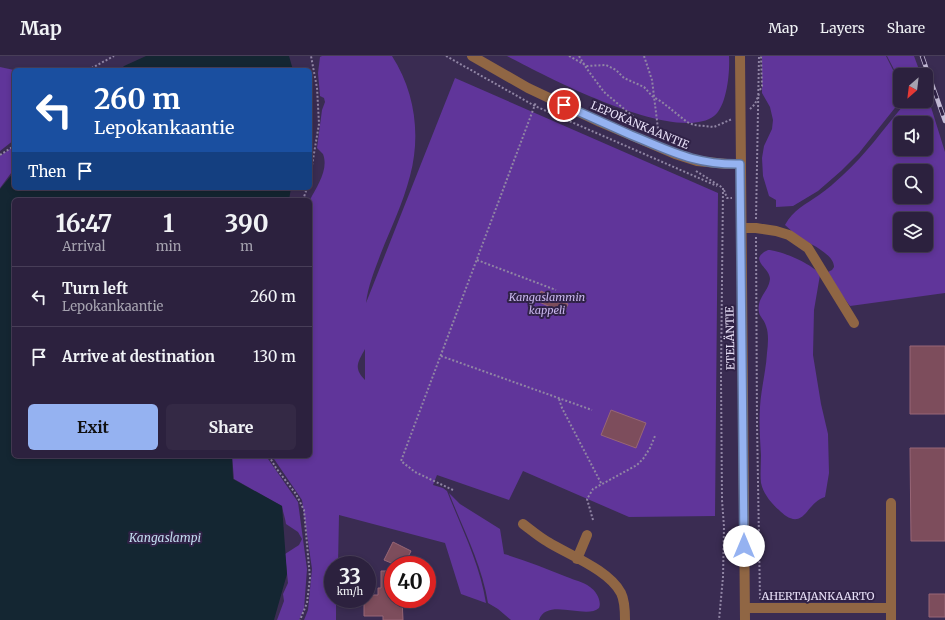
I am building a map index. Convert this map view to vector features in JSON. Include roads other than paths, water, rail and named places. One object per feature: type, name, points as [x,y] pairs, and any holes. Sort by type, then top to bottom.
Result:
[{"type":"street","name":"LEPOKANKAANTIE","points":[[472,56],[540,94],[674,154],[697,161],[740,164]]},
{"type":"street","name":"ETELÄNTIE","points":[[740,56],[745,620]]},
{"type":"street","points":[[741,228],[756,228],[789,234],[808,248],[854,323]]},
{"type":"street","name":"AHERTAJANKAARTO","points":[[891,503],[891,620]]},
{"type":"street","points":[[522,524],[546,541],[600,570],[617,586],[625,606],[625,620]]},
{"type":"street","points":[[577,559],[587,535]]},
{"type":"street","name":"AHERTAJANKAARTO","points":[[744,608],[891,608]]},
{"type":"water","points":[[146,56],[289,56],[292,68],[122,68]]},
{"type":"water","name":"Kangaslampi","points":[[12,174],[12,190],[291,190],[289,198],[12,198],[12,458],[232,458],[233,479],[282,506],[287,574],[274,620],[0,620],[0,189]]},
{"type":"railway","points":[[922,56],[945,121]]},
{"type":"park label","name":"Kangaslammin kappeli","points":[[547,303]]}]
